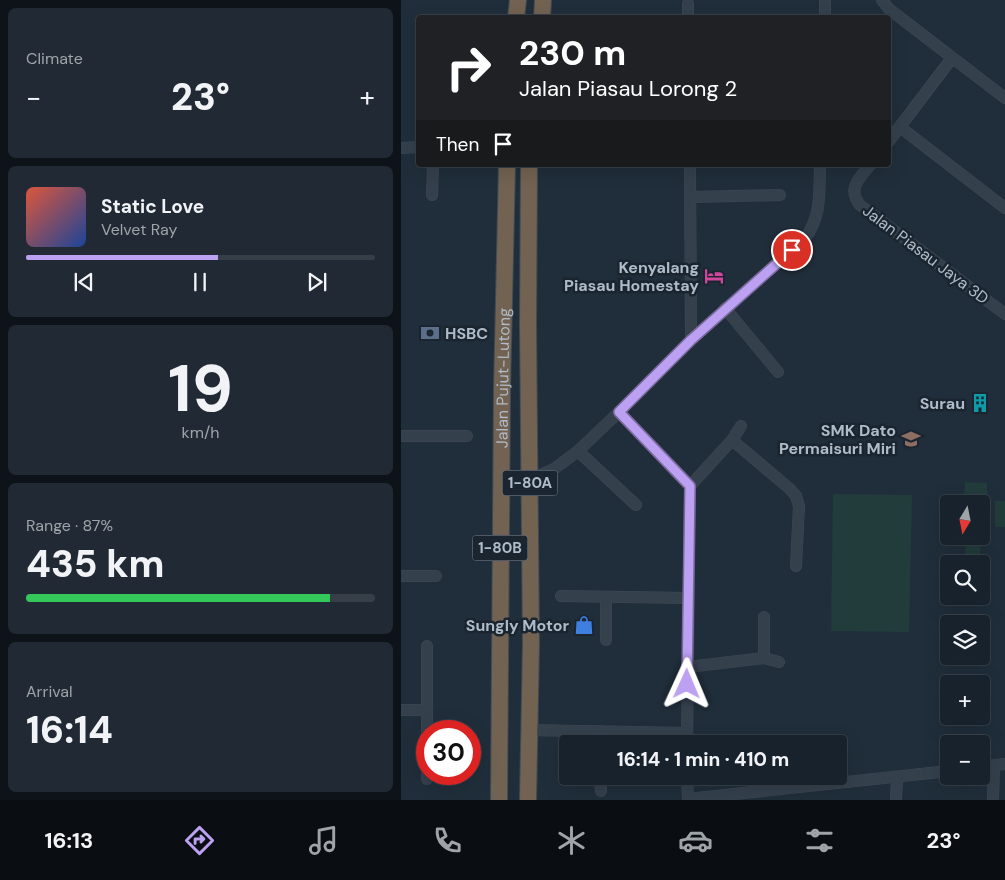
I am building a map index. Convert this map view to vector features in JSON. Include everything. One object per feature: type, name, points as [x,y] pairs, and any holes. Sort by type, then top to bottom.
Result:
[{"type":"highway","points":[[507,0],[508,15]]},
{"type":"highway","points":[[516,15],[518,0]]},
{"type":"highway","points":[[532,15],[533,0]]},
{"type":"highway","points":[[542,15],[543,0]]},
{"type":"highway","name":"Jalan Pujut-Lutong","points":[[499,800],[501,400],[505,167]]},
{"type":"highway","name":"Jalan Pujut-Lutong","points":[[528,800],[531,644],[528,325],[529,167]]},
{"type":"street","points":[[825,0],[825,15]]},
{"type":"street","points":[[882,0],[889,9],[1005,98]]},
{"type":"street","points":[[688,4],[689,15]]},
{"type":"street","points":[[891,138],[953,58]]},
{"type":"street","points":[[900,127],[1005,208]]},
{"type":"street","points":[[401,148],[416,148]]},
{"type":"street","points":[[432,195],[433,167]]},
{"type":"street","points":[[690,167],[691,340]]},
{"type":"street","points":[[529,476],[540,475],[555,469],[578,451],[725,308],[805,238],[816,221],[819,211],[820,167]]},
{"type":"street","name":"Jalan Piasau Jaya 3D","points":[[868,167],[855,184],[853,191],[854,198],[860,205],[1005,314]]},
{"type":"street","points":[[691,198],[780,195]]},
{"type":"street","points":[[725,308],[778,372]]},
{"type":"street","points":[[619,412],[690,486]]},
{"type":"street","points":[[687,735],[687,598],[690,486],[732,440],[741,426]]},
{"type":"street","points":[[401,436],[467,436]]},
{"type":"street","points":[[732,440],[796,496],[799,506],[796,566]]},
{"type":"street","points":[[578,451],[636,505]]},
{"type":"street","points":[[401,576],[436,576]]},
{"type":"street","points":[[561,596],[687,598]]},
{"type":"street","points":[[606,597],[606,640]]},
{"type":"street","points":[[764,617],[765,658]]},
{"type":"street","points":[[427,646],[427,720]]},
{"type":"street","points":[[688,667],[765,658],[779,662]]},
{"type":"street","points":[[401,710],[427,710]]},
{"type":"street","points":[[529,730],[600,731],[650,735]]},
{"type":"street","points":[[993,800],[999,765]]},
{"type":"street","points":[[687,785],[688,800],[761,796],[897,776],[940,772]]},
{"type":"street","points":[[896,800],[897,776]]},
{"type":"street","points":[[601,785],[601,792]]},
{"type":"green space","points":[[965,482],[987,483],[987,495],[964,495]]},
{"type":"green space","points":[[833,494],[912,495],[909,632],[831,631]]},
{"type":"green space","points":[[995,501],[1005,501],[1005,527],[995,527]]},
{"type":"green space","points":[[966,545],[981,545],[980,554],[965,554]]},
{"type":"place","name":"Kenyalang Piasau Homestay","points":[[714,276]]},
{"type":"place","name":"HSBC","points":[[430,333]]},
{"type":"place","name":"Surau","points":[[980,403]]},
{"type":"place","name":"SMK Dato Permaisuri Miri","points":[[911,439]]},
{"type":"place","name":"Sungly Motor","points":[[584,625]]},
{"type":"route","points":[[687,684],[690,486],[619,412],[725,308],[792,250]]}]
